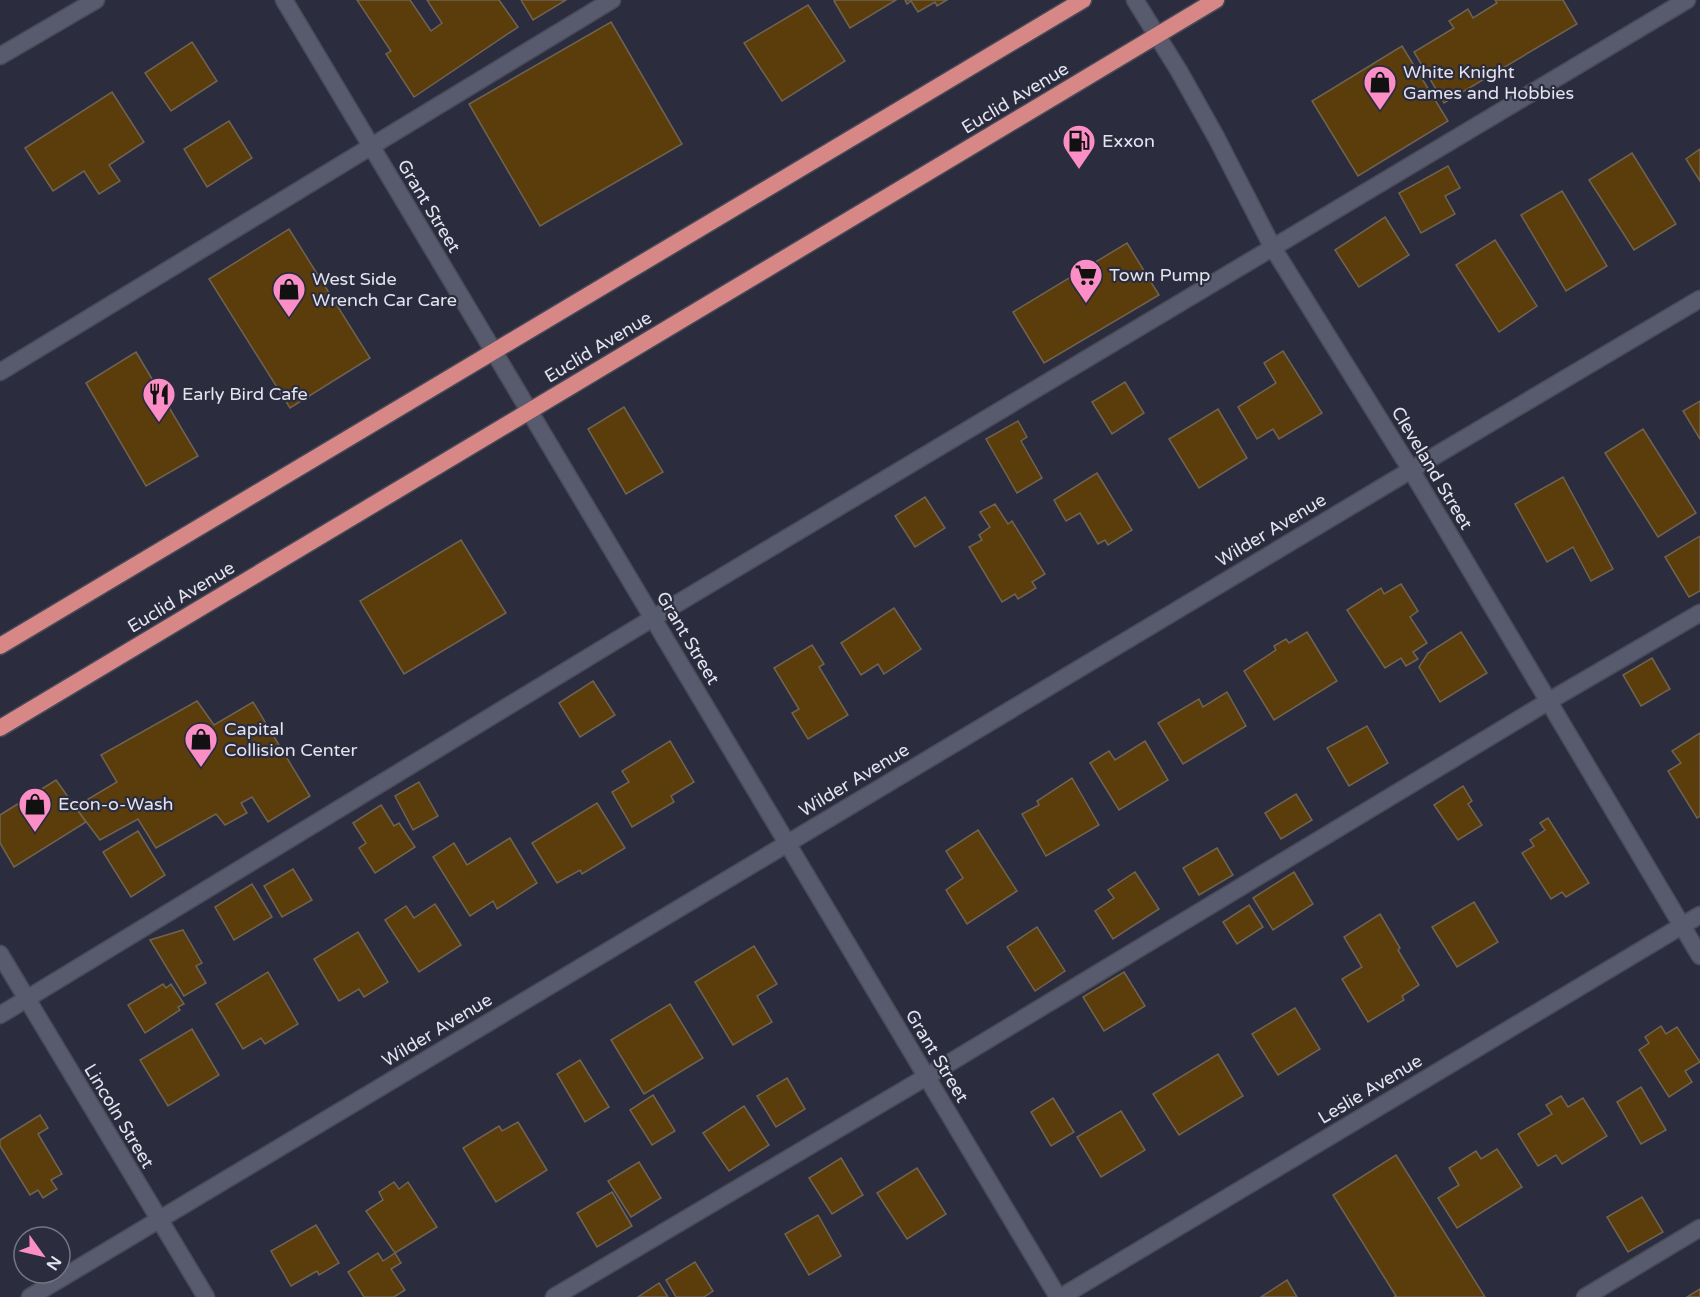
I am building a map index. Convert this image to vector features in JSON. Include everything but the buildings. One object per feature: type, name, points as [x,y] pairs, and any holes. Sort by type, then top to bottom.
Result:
[{"type":"highway","points":[[0,646],[1083,0]]},
{"type":"highway","name":"Euclid Avenue","points":[[0,728],[1216,0]]},
{"type":"street","points":[[0,56],[96,0]]},
{"type":"street","name":"Grant Street","points":[[284,0],[1059,1297]]},
{"type":"street","points":[[0,372],[612,0]]},
{"type":"street","name":"Cleveland Street","points":[[1135,0],[1216,137],[1273,248],[1411,470],[1700,956]]},
{"type":"street","points":[[0,1015],[654,618],[1687,0]]},
{"type":"street","name":"Wilder Avenue","points":[[30,1297],[1700,299]]},
{"type":"street","points":[[554,1297],[926,1077],[1549,701],[1700,613]]},
{"type":"street","name":"Leslie Avenue","points":[[1059,1297],[1700,915]]},
{"type":"street","name":"Lincoln Street","points":[[0,954],[206,1297]]},
{"type":"street","points":[[1585,1297],[1700,1228]]},
{"type":"place","name":"White Knight Games and Hobbies","points":[[1380,111]]},
{"type":"place","name":"Exxon","points":[[1079,170]]},
{"type":"place","name":"Town Pump","points":[[1086,304]]},
{"type":"place","name":"West Side Wrench Car Care","points":[[289,318]]},
{"type":"place","name":"Early Bird Cafe","points":[[159,423]]},
{"type":"place","name":"Capital Collision Center","points":[[201,768]]},
{"type":"place","name":"Econ-o-Wash","points":[[35,833]]}]
